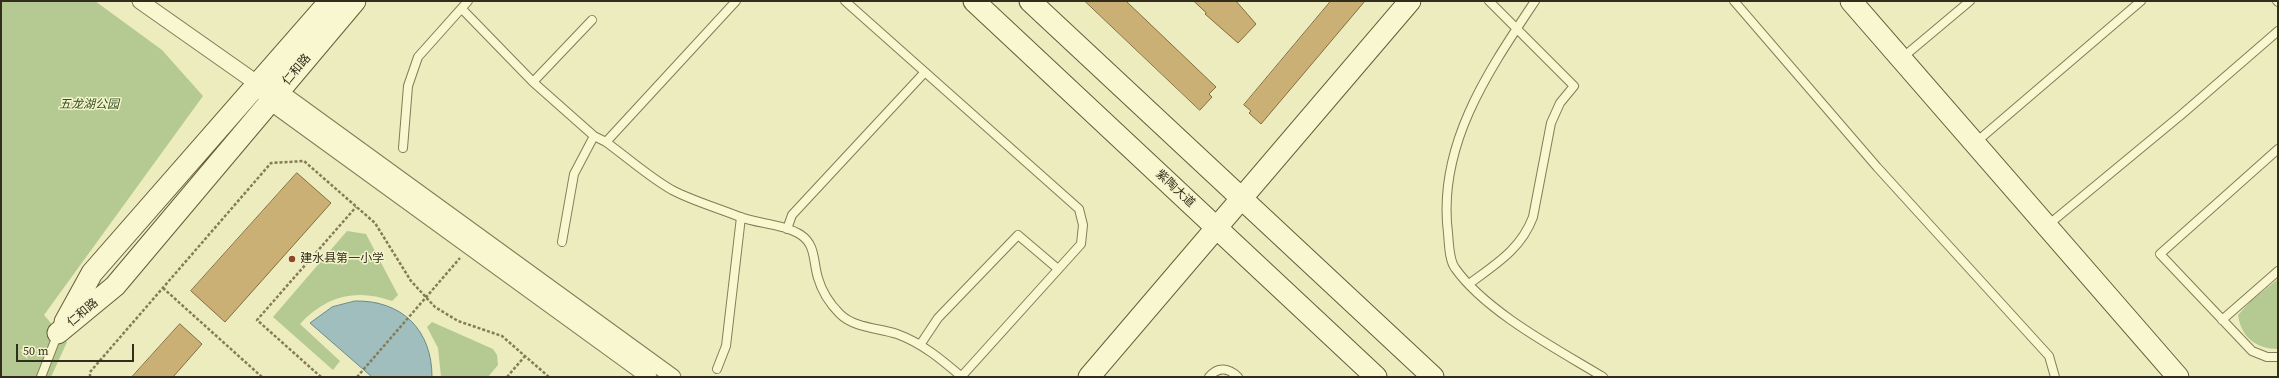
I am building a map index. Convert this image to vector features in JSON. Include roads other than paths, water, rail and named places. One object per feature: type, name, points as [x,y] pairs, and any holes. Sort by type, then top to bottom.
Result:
[{"type":"street","points":[[140,1],[673,377]]},
{"type":"street","name":"仁和路","points":[[58,333],[92,273],[330,1]]},
{"type":"street","name":"仁和路","points":[[58,333],[115,286],[355,1]]},
{"type":"street","name":"紫陶大道","points":[[974,1],[1376,377]]},
{"type":"street","points":[[1030,1],[1432,377]]},
{"type":"street","points":[[1089,377],[1410,1]]},
{"type":"street","points":[[1851,1],[2178,377]]},
{"type":"street","points":[[275,96],[470,247],[648,377]]},
{"type":"lane","points":[[403,148],[407,97],[414,66],[418,57],[468,1]]},
{"type":"lane","points":[[606,142],[736,1]]},
{"type":"lane","points":[[462,9],[533,82],[594,136],[606,142],[672,190],[756,223],[787,229],[800,234],[810,245],[822,288],[828,299],[842,316],[856,324],[897,334],[920,345],[939,357],[961,377],[1081,244],[1083,225],[1079,209],[845,1]]},
{"type":"lane","points":[[1469,284],[1506,258],[1515,249],[1528,228],[1533,217],[1551,123],[1560,103],[1574,86],[1489,1]]},
{"type":"lane","points":[[1535,1],[1485,78],[1474,99],[1465,122],[1451,170],[1447,211],[1450,249],[1454,267],[1484,301],[1603,377]]},
{"type":"lane","points":[[1734,1],[1877,167],[2048,356],[2055,377]]},
{"type":"lane","points":[[1902,59],[1970,1]]},
{"type":"lane","points":[[1975,143],[2141,1]]},
{"type":"lane","points":[[533,82],[592,20]]},
{"type":"lane","points":[[2047,226],[2181,115],[2278,31]]},
{"type":"lane","points":[[787,229],[792,215],[925,72]]},
{"type":"lane","points":[[562,242],[574,174],[594,136]]},
{"type":"lane","points":[[2278,149],[2160,254],[2252,351],[2267,357],[2278,356]]},
{"type":"lane","points":[[718,369],[726,346],[741,217]]},
{"type":"lane","points":[[920,345],[938,318],[1018,234],[1058,269]]},
{"type":"lane","points":[[2222,320],[2278,271]]},
{"type":"lane","points":[[41,377],[58,333]]},
{"type":"lane","points":[[1209,377],[1212,372],[1222,369],[1231,370],[1238,377]]},
{"type":"water","points":[[355,301],[372,302],[387,306],[400,312],[411,321],[420,332],[427,345],[431,360],[432,377],[372,377],[310,323],[332,307]]},
{"type":"place","name":"建水县第一小学","points":[[292,259]]},
{"type":"park label","name":"五龙湖公园","points":[[89,105]]}]
